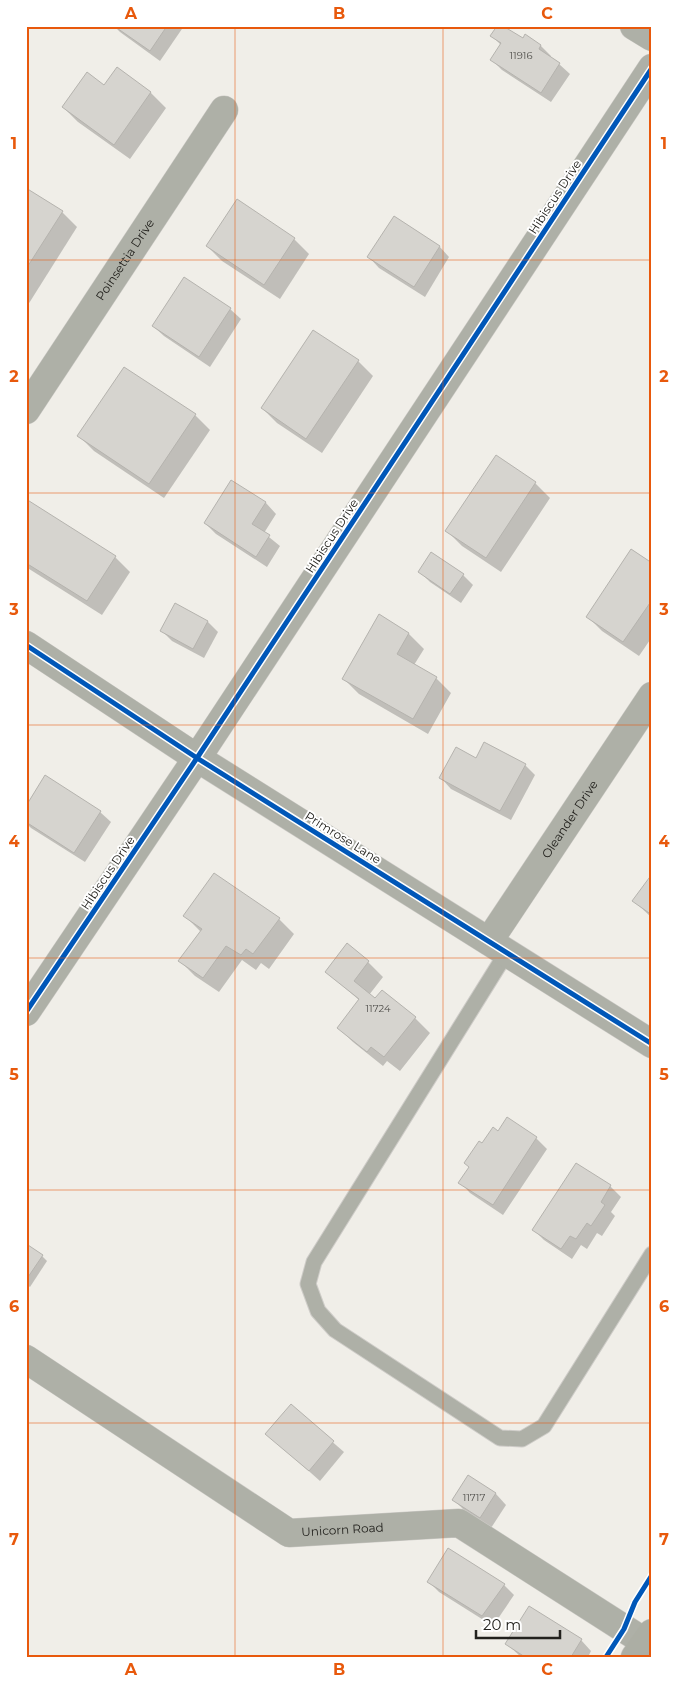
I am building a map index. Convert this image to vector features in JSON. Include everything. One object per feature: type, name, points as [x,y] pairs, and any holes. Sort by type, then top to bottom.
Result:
[{"type":"street","points":[[634,26],[652,38]]},
{"type":"street","name":"Hibiscus Drive","points":[[26,1012],[197,758],[652,68]]},
{"type":"street","name":"Poinsettia Drive","points":[[26,410],[224,110]]},
{"type":"street","name":"Primrose Lane","points":[[26,645],[197,758],[652,1044]]},
{"type":"street","name":"Oleander Drive","points":[[498,947],[652,696]]},
{"type":"street","name":"Unicorn Road","points":[[26,1359],[289,1533],[459,1524],[644,1644]]},
{"type":"lane","points":[[498,947],[314,1262],[308,1284],[318,1311],[334,1330],[500,1438],[522,1439],[544,1426],[652,1254]]},
{"type":"building","points":[[114,26],[167,26],[150,51]]},
{"type":"building","points":[[497,26],[503,26],[523,38],[525,34],[541,45],[539,49],[560,63],[541,93],[490,60],[501,43],[490,36]]},
{"type":"building","points":[[117,67],[151,92],[114,145],[62,107],[87,72],[104,85]]},
{"type":"building","points":[[26,188],[63,211],[26,269]]},
{"type":"building","points":[[237,199],[295,238],[264,285],[206,246]]},
{"type":"building","points":[[394,216],[440,246],[414,287],[367,257]]},
{"type":"building","points":[[184,277],[231,308],[199,357],[152,326]]},
{"type":"building","points":[[313,330],[359,360],[306,439],[261,408]]},
{"type":"building","points":[[124,367],[196,414],[149,484],[77,436]]},
{"type":"building","points":[[496,455],[536,482],[486,558],[445,531]]},
{"type":"building","points":[[231,480],[266,502],[252,524],[270,535],[256,557],[204,523]]},
{"type":"building","points":[[26,499],[116,556],[87,601],[26,563]]},
{"type":"building","points":[[631,549],[652,563],[652,600],[623,642],[586,617]]},
{"type":"building","points":[[431,552],[464,574],[450,594],[418,572]]},
{"type":"building","points":[[175,603],[208,621],[193,649],[160,631]]},
{"type":"building","points":[[379,614],[409,633],[397,654],[437,677],[413,719],[342,679]]},
{"type":"building","points":[[484,742],[526,764],[500,811],[439,778],[456,747],[476,758]]},
{"type":"building","points":[[45,775],[101,811],[74,853],[26,822],[26,806]]},
{"type":"building","points":[[214,873],[280,918],[253,954],[246,949],[241,955],[226,946],[203,978],[178,961],[202,929],[183,916]]},
{"type":"building","points":[[652,874],[652,915],[632,901]]},
{"type":"building","points":[[347,943],[369,961],[354,981],[375,998],[382,990],[416,1017],[384,1057],[371,1047],[367,1052],[337,1028],[359,999],[325,972]]},
{"type":"building","points":[[507,1117],[537,1137],[493,1205],[458,1183],[469,1167],[464,1163],[479,1141],[482,1143],[493,1127],[498,1131]]},
{"type":"building","points":[[576,1163],[611,1185],[601,1202],[605,1205],[591,1226],[587,1223],[576,1239],[570,1236],[561,1249],[532,1230]]},
{"type":"building","points":[[28,1245],[43,1255],[26,1280],[26,1247]]},
{"type":"building","points":[[291,1404],[334,1441],[309,1471],[265,1434]]},
{"type":"building","points":[[468,1475],[496,1493],[480,1518],[452,1500]]},
{"type":"building","points":[[448,1548],[505,1584],[482,1616],[427,1582]]},
{"type":"building","points":[[529,1606],[582,1639],[571,1657],[525,1657],[505,1644]]},
{"type":"cycle path","points":[[26,1012],[197,758],[652,68]]},
{"type":"cycle path","points":[[26,645],[197,758],[652,1044]]},
{"type":"cycle path","points":[[606,1657],[624,1629],[635,1602],[652,1575]]}]
